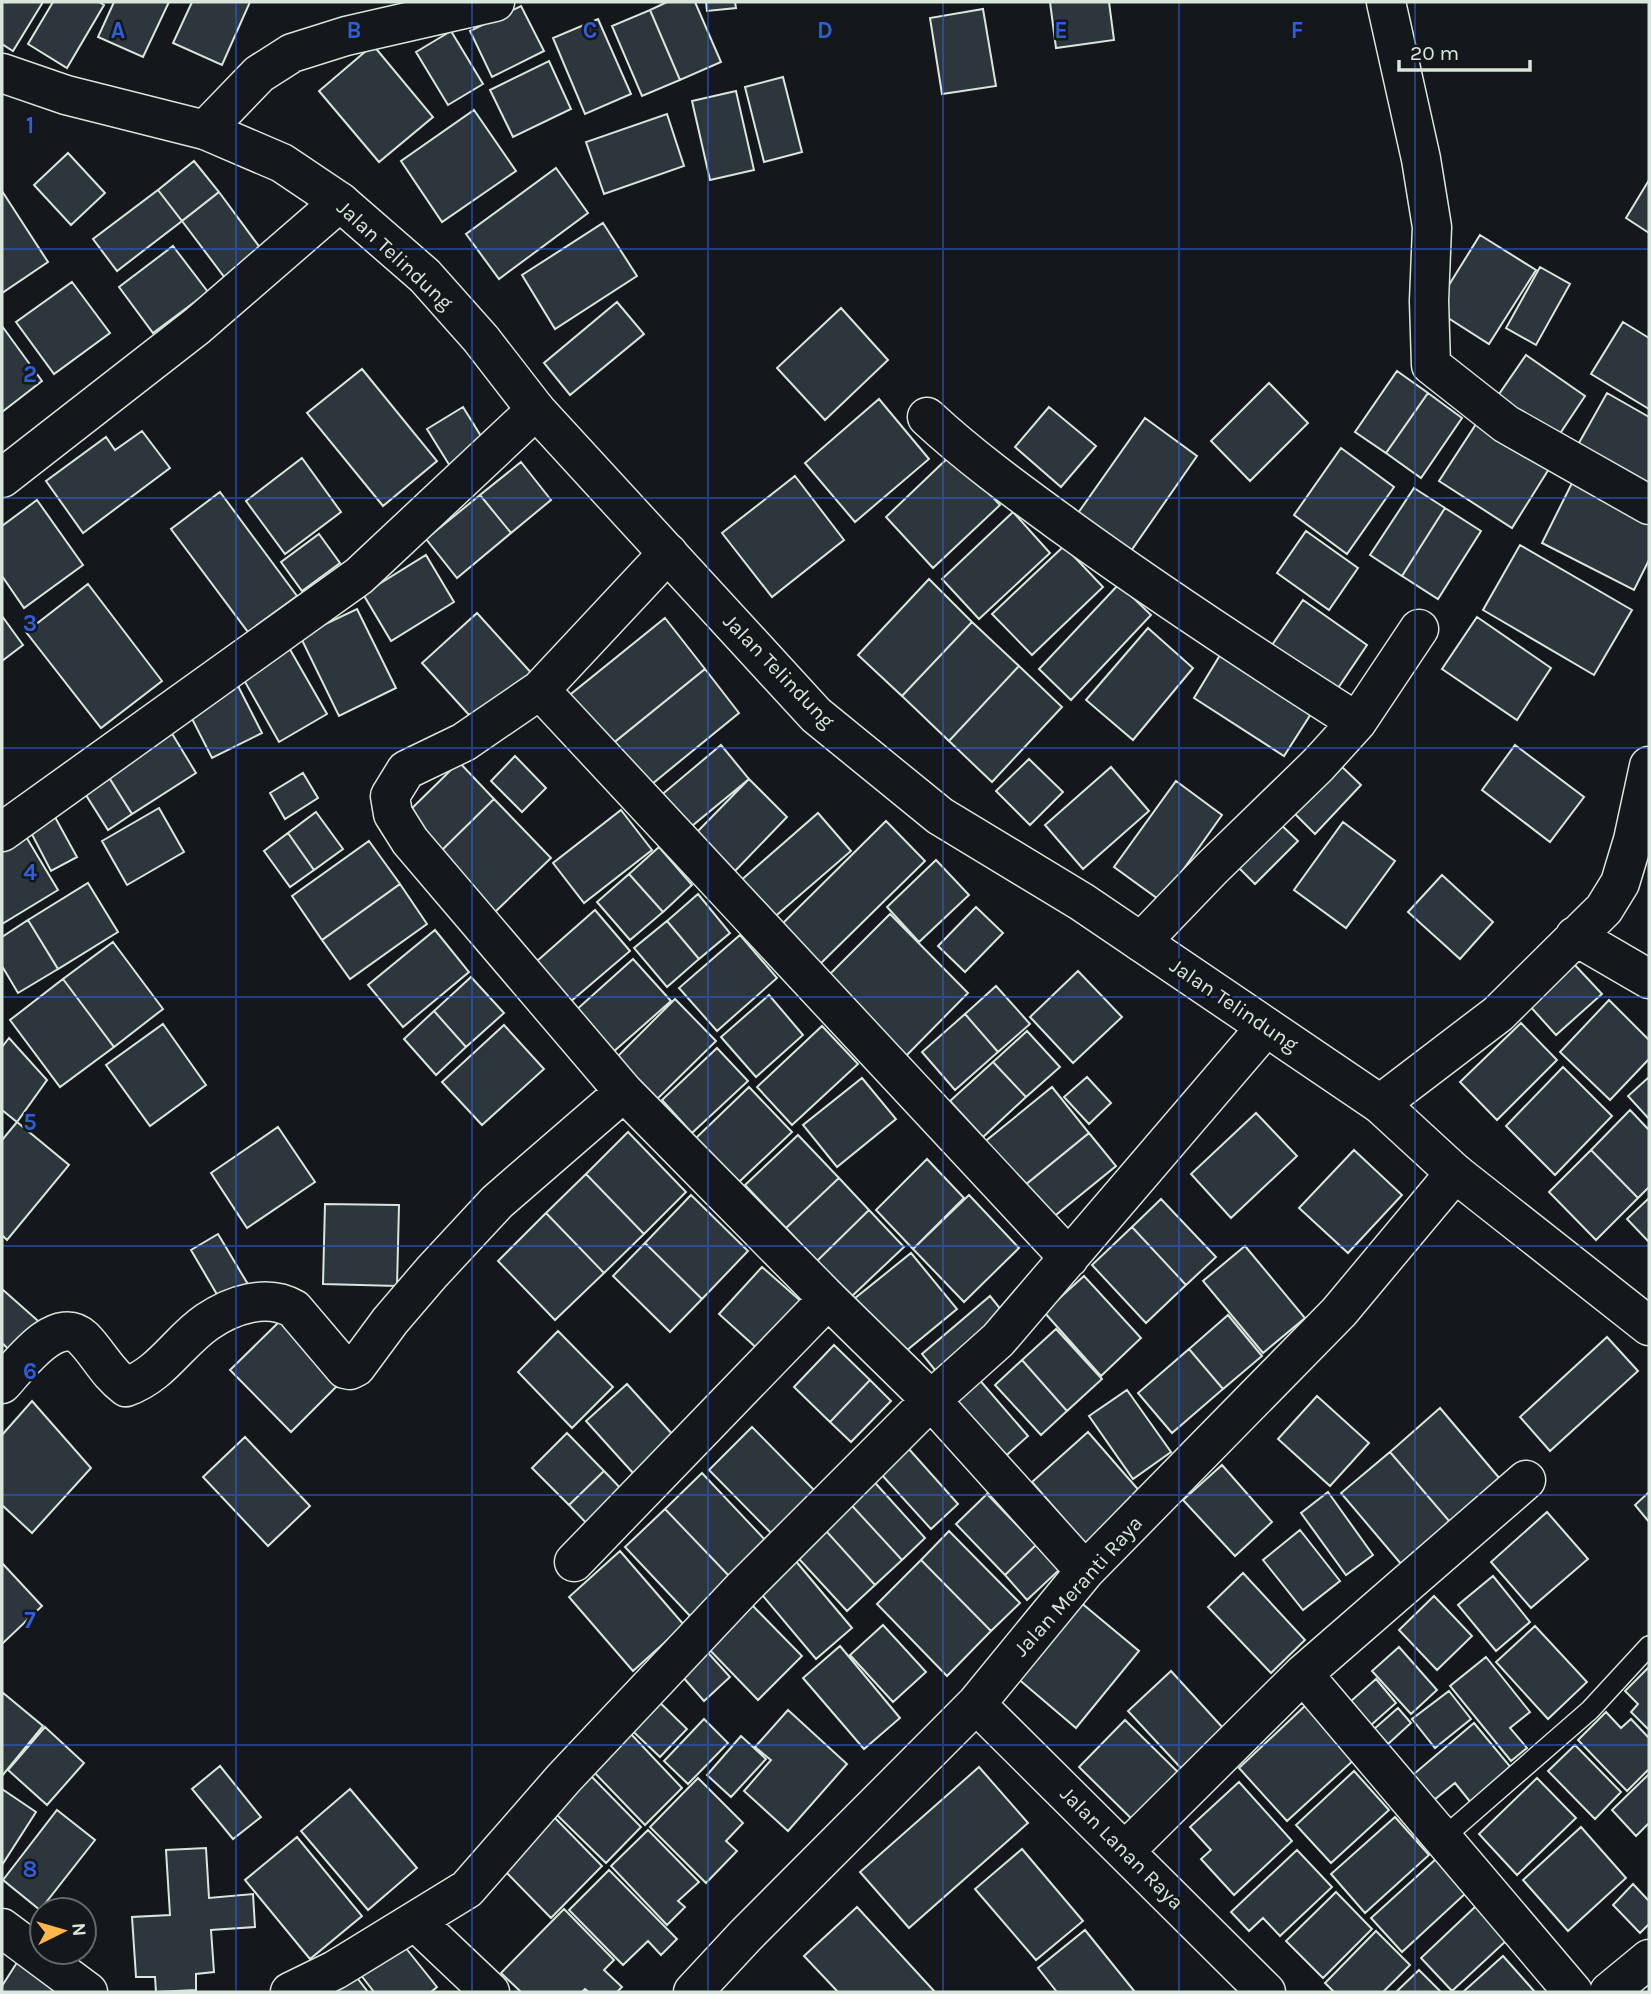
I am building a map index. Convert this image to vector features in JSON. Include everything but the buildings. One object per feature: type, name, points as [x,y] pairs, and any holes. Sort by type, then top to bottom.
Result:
[{"type":"street","points":[[205,130],[259,74],[292,53],[358,33],[495,2]]},
{"type":"street","points":[[1386,2],[1432,227],[1429,301],[1431,365],[1506,424],[1649,505]]},
{"type":"street","name":"Jalan Telindung","points":[[2,73],[66,95],[205,130],[282,163],[340,202],[425,276],[481,339],[536,410],[816,715],[930,808],[1083,902],[1380,1104],[1455,1173],[1649,1326]]},
{"type":"street","points":[[2,478],[197,327],[340,202]]},
{"type":"street","points":[[2,832],[359,576],[536,410]]},
{"type":"street","points":[[927,417],[976,460],[1112,560],[1212,629],[1357,722]]},
{"type":"street","points":[[668,553],[540,690],[464,742],[406,770],[390,796],[393,814],[410,841],[624,1092],[828,1300],[931,1400],[1086,1571]]},
{"type":"street","points":[[1142,942],[1221,858],[1318,765],[1357,722],[1419,629]]},
{"type":"street","points":[[540,690],[1069,1258]]},
{"type":"street","points":[[1380,1104],[1498,1014],[1604,909],[1620,883],[1633,840],[1649,766]]},
{"type":"street","points":[[1576,936],[1649,979]]},
{"type":"street","points":[[290,1992],[335,1970],[467,1889],[564,1778],[742,1589],[931,1400],[998,1340],[1266,1027]]},
{"type":"street","points":[[2,1384],[48,1335],[63,1331],[80,1335],[111,1376],[126,1387],[138,1383],[161,1367],[206,1322],[236,1308],[271,1300],[294,1309],[345,1369],[356,1367],[415,1291],[497,1202],[624,1092]]},
{"type":"street","name":"Jalan Meranti Raya","points":[[693,1992],[745,1936],[976,1704],[1086,1571],[1339,1312],[1455,1173]]},
{"type":"street","points":[[574,1562],[828,1300]]},
{"type":"street","points":[[1125,1851],[1303,1674],[1526,1479]]},
{"type":"street","points":[[1303,1674],[1573,1992]]},
{"type":"street","name":"Jalan Lanan Raya","points":[[976,1704],[1266,1992]]},
{"type":"street","points":[[415,1921],[490,1992]]},
{"type":"street","points":[[2,1928],[88,1992]]},
{"type":"street","points":[[1609,1992],[1649,1959]]},
{"type":"lane","points":[[1443,1838],[1590,1710],[1649,1646]]}]
